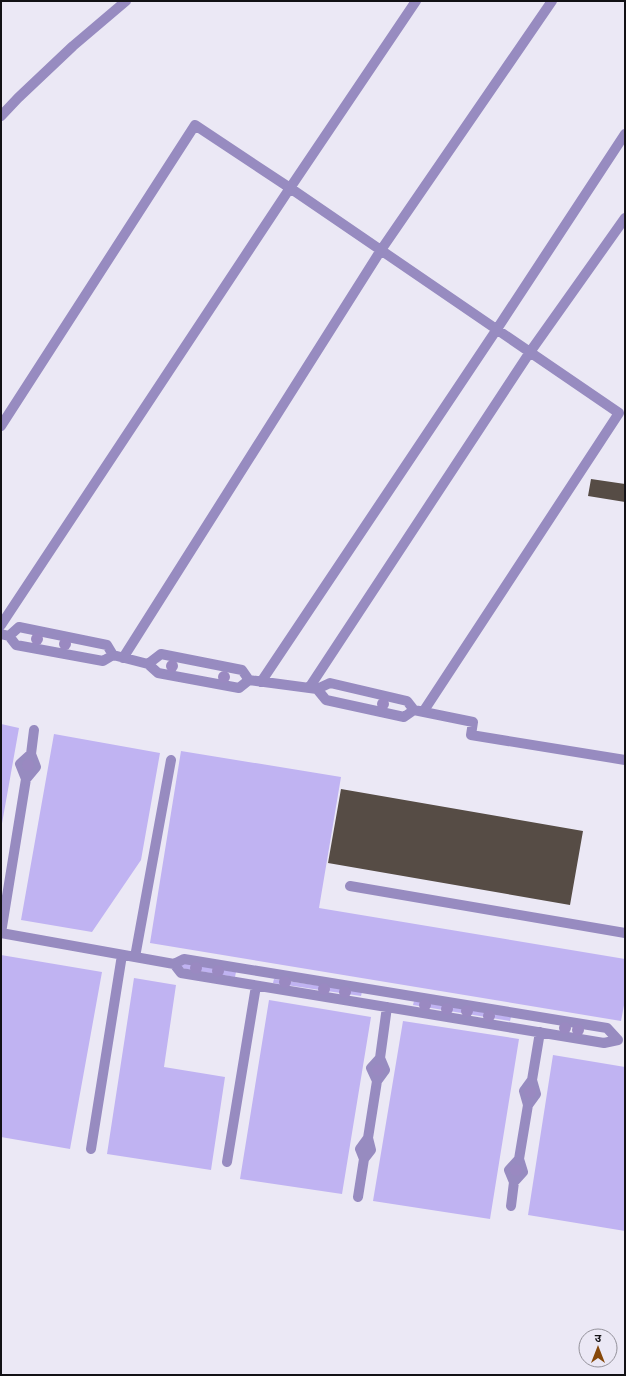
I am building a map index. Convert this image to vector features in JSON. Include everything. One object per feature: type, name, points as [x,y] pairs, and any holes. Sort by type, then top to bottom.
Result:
[{"type":"street","points":[[1,116],[73,46],[126,1]]},
{"type":"street","points":[[1,625],[290,188],[416,1]]},
{"type":"street","points":[[123,658],[380,250],[552,1]]},
{"type":"street","points":[[1,426],[195,125],[619,412],[419,711],[404,717],[326,700],[313,689]]},
{"type":"street","points":[[261,682],[497,330],[625,134]]},
{"type":"street","points":[[313,689],[530,352],[625,218]]},
{"type":"street","points":[[112,655],[103,661],[16,645],[5,635],[19,627],[107,645],[112,655],[148,664],[158,673],[239,688],[249,680]]},
{"type":"street","points":[[148,664],[161,654],[242,670],[249,680],[313,689],[330,683],[406,701],[419,711],[473,722],[471,735],[625,760]]},
{"type":"street","points":[[34,730],[31,754],[36,767],[26,779],[1,933],[174,964],[184,959],[607,1028],[621,1040]]},
{"type":"street","points":[[134,957],[171,760]]},
{"type":"street","points":[[350,886],[625,933]]},
{"type":"street","points":[[90,1149],[122,954]]},
{"type":"street","points":[[174,964],[181,974],[604,1043],[621,1040]]},
{"type":"street","points":[[227,1162],[256,986]]},
{"type":"street","points":[[358,1197],[364,1159],[360,1149],[368,1138],[377,1081],[371,1068],[380,1058],[387,1007]]},
{"type":"street","points":[[511,1206],[514,1182],[523,1172],[519,1159],[528,1105],[536,1094],[532,1080],[540,1032]]},
{"type":"shaded area","points":[[1,724],[19,728],[1,829]]},
{"type":"shaded area","points":[[54,734],[160,753],[141,860],[92,932],[21,920]]},
{"type":"shaded area","points":[[181,751],[341,777],[319,908],[625,959],[625,1000],[621,1021],[150,943]]},
{"type":"shaded area","points":[[1,955],[102,972],[70,1149],[1,1137]]},
{"type":"shaded area","points":[[182,963],[236,972],[235,977],[181,968]]},
{"type":"shaded area","points":[[134,978],[176,985],[164,1067],[225,1077],[211,1170],[107,1154]]},
{"type":"shaded area","points":[[274,979],[362,992],[361,996],[273,983]]},
{"type":"shaded area","points":[[269,1000],[371,1017],[342,1194],[240,1179]]},
{"type":"shaded area","points":[[414,1001],[511,1017],[510,1021],[413,1005]]},
{"type":"shaded area","points":[[403,1021],[519,1039],[490,1219],[373,1201]]},
{"type":"shaded area","points":[[553,1055],[625,1067],[625,1231],[528,1215]]},
{"type":"building","points":[[591,479],[625,484],[625,502],[588,496]]},
{"type":"building","points":[[341,789],[583,831],[570,905],[328,863]]}]
